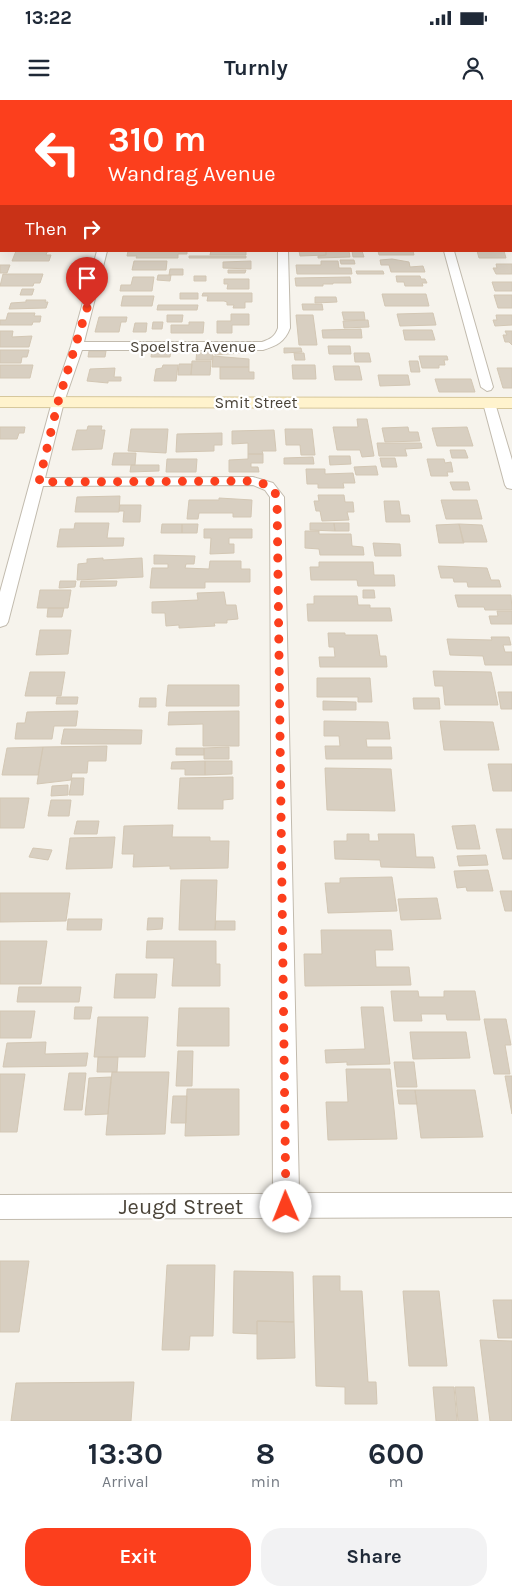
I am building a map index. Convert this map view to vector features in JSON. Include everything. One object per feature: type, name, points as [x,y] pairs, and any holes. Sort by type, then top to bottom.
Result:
[{"type":"street","points":[[0,622],[39,482],[58,402],[77,346],[102,252]]},
{"type":"street","name":"Spoelstra Avenue","points":[[77,346],[263,346],[275,342],[282,337],[284,328],[283,252]]},
{"type":"street","points":[[449,252],[512,485]]},
{"type":"street","name":"Smit Street","points":[[0,402],[488,395],[512,403]]},
{"type":"street","points":[[39,482],[253,481],[268,484],[274,490],[277,497],[286,1207]]},
{"type":"street","name":"Jeugd Street","points":[[0,1207],[512,1205]]},
{"type":"lane","points":[[218,100],[264,100]]},
{"type":"building","points":[[16,252],[47,252],[46,255],[51,255],[49,261],[12,261]]},
{"type":"building","points":[[128,252],[187,252],[187,254],[178,254],[178,258],[136,258],[137,256],[127,256]]},
{"type":"building","points":[[211,252],[246,252],[246,255],[210,255]]},
{"type":"building","points":[[299,252],[326,252],[326,255],[300,256]]},
{"type":"building","points":[[326,252],[349,252],[350,257],[318,258],[318,256],[326,255]]},
{"type":"building","points":[[352,252],[362,252],[364,257],[353,257]]},
{"type":"building","points":[[378,252],[413,252],[414,255],[379,255]]},
{"type":"building","points":[[477,252],[504,252],[506,258],[479,258]]},
{"type":"building","points":[[189,256],[246,256],[246,258],[189,258]]},
{"type":"building","points":[[392,259],[409,262],[410,267],[423,266],[425,272],[391,272],[389,265],[381,265],[380,260]]},
{"type":"building","points":[[340,260],[354,260],[355,264],[341,264]]},
{"type":"building","points":[[134,261],[167,261],[166,270],[132,270]]},
{"type":"building","points":[[251,261],[251,269],[223,268],[223,262]]},
{"type":"building","points":[[321,261],[338,261],[339,268],[351,268],[352,274],[297,274],[296,265],[321,265]]},
{"type":"building","points":[[496,264],[512,264],[512,274],[496,274],[493,268],[497,268]]},
{"type":"building","points":[[0,265],[10,265],[7,273],[0,273]]},
{"type":"building","points":[[170,269],[183,269],[183,275],[169,275]]},
{"type":"building","points":[[228,270],[246,270],[245,273],[228,273]]},
{"type":"building","points":[[356,271],[383,271],[384,274],[357,274]]},
{"type":"building","points":[[3,274],[43,274],[40,283],[34,283],[33,286],[0,286]]},
{"type":"building","points":[[158,275],[171,275],[170,281],[157,280]]},
{"type":"building","points":[[194,276],[206,276],[206,281],[194,281]]},
{"type":"building","points":[[396,276],[420,276],[427,283],[422,283],[423,286],[405,286],[404,282],[397,282]]},
{"type":"building","points":[[133,277],[154,277],[152,291],[120,291],[121,285],[131,285]]},
{"type":"building","points":[[350,277],[351,283],[323,284],[323,286],[296,286],[295,278]]},
{"type":"building","points":[[224,279],[249,279],[249,289],[227,289],[228,284],[224,284]]},
{"type":"building","points":[[492,282],[512,282],[512,291],[495,291]]},
{"type":"building","points":[[22,289],[34,289],[32,295],[20,295]]},
{"type":"building","points":[[180,293],[198,293],[198,299],[180,299]]},
{"type":"building","points":[[203,293],[252,293],[252,302],[245,302],[245,308],[233,308],[234,305],[227,305],[227,302],[224,301],[207,301],[208,296],[202,296]]},
{"type":"building","points":[[382,294],[426,294],[429,306],[385,306]]},
{"type":"building","points":[[494,295],[512,295],[512,308],[498,308]]},
{"type":"building","points":[[123,296],[154,296],[152,306],[121,306]]},
{"type":"building","points":[[315,297],[336,297],[337,302],[315,303]]},
{"type":"building","points":[[26,300],[46,300],[45,302],[48,302],[46,308],[9,309],[11,303],[26,302]]},
{"type":"building","points":[[302,304],[322,304],[323,310],[303,310]]},
{"type":"building","points":[[158,305],[198,305],[197,310],[157,310]]},
{"type":"building","points":[[342,312],[364,312],[365,320],[344,320]]},
{"type":"building","points":[[8,313],[35,313],[34,316],[41,316],[40,322],[33,322],[32,325],[0,325],[0,320],[6,320]]},
{"type":"building","points":[[433,313],[436,325],[400,326],[397,314]]},
{"type":"building","points":[[231,314],[249,314],[249,325],[232,325],[232,333],[217,333],[217,321],[231,321]]},
{"type":"building","points":[[167,315],[183,315],[182,322],[167,322]]},
{"type":"building","points":[[296,315],[313,315],[317,345],[299,345]]},
{"type":"building","points":[[496,315],[512,315],[512,325],[495,326],[493,320],[497,320]]},
{"type":"building","points":[[99,317],[127,317],[126,322],[121,322],[119,332],[95,332]]},
{"type":"building","points":[[368,320],[369,327],[344,328],[343,321]]},
{"type":"building","points":[[153,322],[163,322],[162,329],[152,329]]},
{"type":"building","points":[[189,322],[204,322],[203,333],[171,333],[171,325],[189,325]]},
{"type":"building","points":[[135,323],[147,323],[146,332],[133,332]]},
{"type":"building","points":[[361,329],[362,338],[323,338],[322,330]]},
{"type":"building","points":[[403,330],[432,330],[435,340],[405,340]]},
{"type":"building","points":[[0,331],[13,331],[12,337],[32,336],[29,347],[0,347]]},
{"type":"building","points":[[505,331],[512,331],[512,345],[509,342],[505,342],[503,335],[507,335]]},
{"type":"building","points":[[328,346],[350,346],[351,354],[329,354]]},
{"type":"building","points":[[284,348],[301,348],[302,352],[284,353]]},
{"type":"building","points":[[0,350],[29,350],[27,357],[22,357],[21,363],[0,363]]},
{"type":"building","points":[[152,350],[171,350],[170,357],[151,357]]},
{"type":"building","points":[[197,350],[213,350],[212,360],[196,360]]},
{"type":"building","points":[[215,350],[241,350],[241,353],[215,355]]},
{"type":"building","points":[[89,351],[106,351],[105,357],[88,357]]},
{"type":"building","points":[[294,353],[304,353],[305,360],[295,360]]},
{"type":"building","points":[[354,353],[369,353],[371,362],[355,362]]},
{"type":"building","points":[[213,356],[249,359],[249,367],[212,367]]},
{"type":"building","points":[[419,356],[447,356],[448,360],[444,360],[445,365],[439,365],[439,368],[422,368]]},
{"type":"building","points":[[192,361],[211,361],[210,375],[191,375]]},
{"type":"building","points":[[409,361],[418,361],[420,372],[411,372]]},
{"type":"building","points":[[179,364],[192,364],[191,375],[178,375]]},
{"type":"building","points":[[0,365],[33,365],[30,378],[0,378]]},
{"type":"building","points":[[163,365],[178,365],[176,381],[154,381],[156,369],[162,368]]},
{"type":"building","points":[[292,365],[315,365],[316,379],[293,379]]},
{"type":"building","points":[[333,366],[359,366],[362,380],[335,380]]},
{"type":"building","points":[[220,367],[249,367],[249,372],[254,372],[254,379],[220,379]]},
{"type":"building","points":[[115,368],[114,377],[121,377],[121,381],[108,381],[108,383],[87,381],[90,369]]},
{"type":"building","points":[[497,368],[512,368],[512,388],[503,388]]},
{"type":"building","points":[[378,375],[408,375],[410,385],[380,386]]},
{"type":"building","points":[[435,379],[471,379],[475,392],[439,392]]},
{"type":"building","points":[[357,419],[367,419],[374,456],[362,457],[360,450],[337,450],[333,427],[358,427]]},
{"type":"building","points":[[88,426],[102,426],[101,430],[105,430],[102,449],[72,450],[77,430],[87,430]]},
{"type":"building","points":[[0,427],[25,427],[24,433],[19,433],[17,439],[0,439]]},
{"type":"building","points":[[408,427],[409,432],[418,432],[420,441],[385,442],[382,428]]},
{"type":"building","points":[[467,427],[473,446],[437,446],[432,428]]},
{"type":"building","points":[[131,429],[168,429],[166,453],[128,451]]},
{"type":"building","points":[[285,429],[312,429],[315,455],[301,455],[300,445],[286,445]]},
{"type":"building","points":[[274,430],[276,451],[262,451],[263,454],[248,454],[248,443],[232,444],[232,431]]},
{"type":"building","points":[[222,433],[222,445],[214,445],[214,451],[176,452],[177,434]]},
{"type":"building","points":[[377,443],[421,443],[422,448],[405,449],[407,456],[379,456]]},
{"type":"building","points":[[450,450],[465,450],[468,458],[452,458]]},
{"type":"building","points":[[114,453],[136,453],[135,465],[112,465]]},
{"type":"building","points":[[248,454],[263,454],[263,463],[251,463],[251,467],[258,467],[259,472],[229,472],[229,460],[248,459]]},
{"type":"building","points":[[329,456],[350,456],[351,464],[330,465]]},
{"type":"building","points":[[313,457],[314,464],[284,464],[284,458]]},
{"type":"building","points":[[380,458],[395,458],[397,467],[382,467]]},
{"type":"building","points":[[167,459],[197,459],[196,472],[166,472]]},
{"type":"building","points":[[427,459],[444,459],[445,463],[451,462],[453,472],[447,472],[448,476],[431,476]]},
{"type":"building","points":[[131,465],[159,465],[159,471],[130,472]]},
{"type":"building","points":[[376,466],[378,475],[356,475],[354,467]]},
{"type":"building","points":[[306,469],[325,469],[325,474],[353,473],[355,483],[343,483],[344,488],[318,488],[318,484],[307,484]]},
{"type":"building","points":[[450,482],[468,482],[470,490],[453,490]]},
{"type":"building","points":[[318,495],[344,495],[345,502],[353,502],[354,512],[347,512],[349,520],[322,521],[320,511],[316,511],[314,501],[319,501]]},
{"type":"building","points":[[120,496],[119,512],[75,512],[77,497]]},
{"type":"building","points":[[219,498],[252,500],[251,517],[233,517],[233,513],[199,513],[198,519],[187,519],[189,500],[219,500]]},
{"type":"building","points":[[441,500],[477,500],[482,519],[446,519]]},
{"type":"building","points":[[384,501],[399,501],[401,515],[409,515],[410,522],[386,522]]},
{"type":"building","points":[[120,505],[141,505],[140,522],[123,522],[124,511],[119,511]]},
{"type":"building","points":[[75,523],[109,523],[107,538],[124,538],[123,546],[57,547],[60,529],[74,529]]},
{"type":"building","points":[[310,523],[334,523],[335,531],[310,530]]},
{"type":"building","points":[[334,523],[349,523],[349,531],[335,531]]},
{"type":"building","points":[[162,524],[182,524],[182,533],[161,533]]},
{"type":"building","points":[[182,524],[198,524],[197,533],[182,533]]},
{"type":"building","points":[[459,524],[482,525],[487,542],[463,542]]},
{"type":"building","points":[[459,524],[464,543],[439,543],[436,525]]},
{"type":"building","points":[[204,529],[252,529],[252,538],[229,538],[229,544],[234,544],[234,553],[210,554],[211,538],[204,538]]},
{"type":"building","points":[[305,531],[319,531],[319,534],[351,534],[352,546],[363,547],[364,555],[320,555],[319,549],[305,548]]},
{"type":"building","points":[[373,543],[400,544],[401,556],[375,556]]},
{"type":"building","points":[[154,555],[195,556],[194,564],[186,564],[185,568],[209,569],[210,561],[241,561],[241,569],[250,569],[250,582],[205,582],[205,588],[150,588],[152,568],[168,568],[168,564],[154,564]]},
{"type":"building","points":[[103,558],[103,560],[142,558],[143,577],[77,580],[78,564],[87,563],[87,559]]},
{"type":"building","points":[[319,562],[373,562],[374,575],[394,575],[395,586],[358,586],[357,580],[311,580],[310,567],[319,567]]},
{"type":"building","points":[[438,566],[487,568],[491,580],[499,580],[501,587],[468,587],[467,582],[454,582],[453,578],[441,578]]},
{"type":"building","points":[[60,581],[76,581],[75,587],[59,588]]},
{"type":"building","points":[[81,581],[117,581],[116,586],[80,587]]},
{"type":"building","points":[[40,590],[71,590],[68,608],[37,608]]},
{"type":"building","points":[[363,590],[374,590],[375,598],[363,598]]},
{"type":"building","points":[[224,592],[226,605],[236,605],[238,619],[227,620],[227,623],[214,623],[215,626],[179,628],[179,625],[166,626],[165,613],[152,613],[152,602],[198,600],[197,593]]},
{"type":"building","points":[[455,595],[511,595],[512,610],[458,607]]},
{"type":"building","points":[[314,596],[357,596],[358,605],[370,605],[370,608],[390,608],[392,621],[308,621],[307,604],[314,604]]},
{"type":"building","points":[[48,608],[64,608],[62,617],[47,617]]},
{"type":"building","points":[[497,611],[512,611],[512,624],[491,624],[489,616],[498,616]]},
{"type":"building","points":[[40,630],[71,630],[68,654],[36,655]]},
{"type":"building","points":[[328,633],[377,635],[380,656],[386,656],[387,667],[320,667],[319,657],[335,657],[334,647],[329,647]]},
{"type":"building","points":[[491,637],[509,637],[511,645],[503,645],[505,652],[512,652],[512,665],[485,665],[483,656],[450,655],[447,639],[492,640]]},
{"type":"building","points":[[433,671],[491,672],[498,705],[445,705],[443,686],[435,686]]},
{"type":"building","points":[[30,672],[65,672],[61,696],[25,696]]},
{"type":"building","points":[[317,678],[370,678],[372,702],[358,702],[358,697],[317,697]]},
{"type":"building","points":[[168,685],[239,685],[239,706],[166,706]]},
{"type":"building","points":[[498,692],[512,692],[512,709],[501,709]]},
{"type":"building","points":[[57,697],[78,697],[77,704],[56,704]]},
{"type":"building","points":[[140,698],[156,698],[156,707],[139,707]]},
{"type":"building","points":[[413,698],[439,698],[440,709],[414,709]]},
{"type":"building","points":[[323,701],[356,702],[356,710],[323,710]]},
{"type":"building","points":[[78,711],[76,726],[54,726],[52,739],[15,739],[17,723],[25,723],[27,712]]},
{"type":"building","points":[[239,711],[239,746],[203,746],[203,724],[168,725],[169,712]]},
{"type":"building","points":[[324,721],[388,722],[390,739],[366,739],[367,747],[391,747],[392,759],[326,759],[325,746],[340,746],[339,736],[324,736]]},
{"type":"building","points":[[440,721],[493,722],[499,750],[444,750]]},
{"type":"building","points":[[64,729],[142,730],[141,744],[61,744]]},
{"type":"building","points":[[107,746],[106,761],[88,761],[87,773],[72,773],[71,780],[37,784],[43,747]]},
{"type":"building","points":[[43,747],[38,775],[2,775],[7,748]]},
{"type":"building","points":[[229,747],[229,759],[204,759],[204,748]]},
{"type":"building","points":[[176,748],[204,748],[204,755],[176,755]]},
{"type":"building","points":[[205,761],[205,775],[185,775],[185,769],[171,769],[172,762]]},
{"type":"building","points":[[205,761],[232,761],[232,774],[205,775]]},
{"type":"building","points":[[488,764],[512,764],[512,791],[493,791]]},
{"type":"building","points":[[325,768],[391,769],[395,811],[327,810]]},
{"type":"building","points":[[233,777],[233,799],[223,800],[223,809],[178,809],[180,778]]},
{"type":"building","points":[[72,778],[84,778],[83,795],[69,795]]},
{"type":"building","points":[[68,785],[68,795],[51,796],[52,786]]},
{"type":"building","points":[[0,798],[29,798],[24,828],[0,828]]},
{"type":"building","points":[[51,800],[71,800],[69,816],[48,816]]},
{"type":"building","points":[[77,821],[99,821],[97,834],[74,834]]},
{"type":"building","points":[[173,825],[172,837],[210,837],[210,841],[229,841],[228,868],[170,869],[170,866],[133,867],[134,854],[122,854],[124,826]]},
{"type":"building","points":[[475,825],[480,849],[457,849],[452,826]]},
{"type":"building","points":[[496,829],[512,829],[512,859],[503,859]]},
{"type":"building","points":[[347,834],[369,834],[369,841],[379,841],[378,834],[414,834],[416,857],[433,857],[435,868],[381,867],[380,860],[335,859],[334,841],[347,841]]},
{"type":"building","points":[[115,837],[112,868],[66,869],[70,838]]},
{"type":"building","points":[[33,848],[52,850],[48,860],[29,857]]},
{"type":"building","points":[[486,855],[488,865],[459,866],[457,856]]},
{"type":"building","points":[[488,870],[493,891],[467,891],[466,887],[457,888],[454,871]]},
{"type":"building","points":[[392,877],[397,911],[328,913],[325,883],[340,883],[340,878]]},
{"type":"building","points":[[181,880],[217,880],[215,930],[179,930]]},
{"type":"building","points":[[500,891],[512,891],[512,911],[505,911]]},
{"type":"building","points":[[0,893],[70,893],[66,921],[0,922]]},
{"type":"building","points":[[437,898],[441,919],[401,920],[398,899]]},
{"type":"building","points":[[148,918],[163,918],[162,929],[147,930]]},
{"type":"building","points":[[68,919],[102,919],[101,930],[67,930]]},
{"type":"building","points":[[216,921],[235,921],[235,930],[215,930]]},
{"type":"building","points":[[321,930],[391,930],[393,950],[375,950],[376,967],[409,967],[411,985],[305,986],[304,954],[322,954]]},
{"type":"building","points":[[0,941],[47,941],[41,984],[0,984]]},
{"type":"building","points":[[147,941],[216,941],[216,964],[220,964],[220,986],[172,986],[174,958],[146,958]]},
{"type":"building","points":[[116,974],[157,974],[155,998],[114,998]]},
{"type":"building","points":[[19,987],[81,987],[79,1002],[17,1002]]},
{"type":"building","points":[[391,991],[418,991],[419,997],[444,997],[444,991],[475,991],[480,1020],[447,1020],[446,1014],[421,1014],[422,1021],[394,1021]]},
{"type":"building","points":[[75,1007],[92,1007],[90,1019],[74,1019]]},
{"type":"building","points":[[361,1007],[383,1007],[390,1064],[347,1065],[347,1062],[326,1063],[325,1050],[365,1049]]},
{"type":"building","points":[[179,1008],[229,1008],[229,1046],[177,1046]]},
{"type":"building","points":[[0,1011],[35,1011],[31,1038],[0,1038]]},
{"type":"building","points":[[98,1017],[148,1017],[145,1057],[94,1057]]},
{"type":"building","points":[[484,1019],[506,1019],[511,1045],[505,1045],[510,1074],[494,1074]]},
{"type":"building","points":[[410,1032],[466,1032],[470,1058],[413,1059]]},
{"type":"building","points":[[46,1042],[45,1054],[88,1053],[86,1066],[3,1067],[7,1043]]},
{"type":"building","points":[[178,1051],[193,1051],[192,1086],[176,1086]]},
{"type":"building","points":[[98,1057],[118,1057],[117,1072],[97,1072]]},
{"type":"building","points":[[394,1062],[414,1062],[417,1087],[397,1087]]},
{"type":"building","points":[[346,1069],[390,1069],[397,1139],[328,1140],[326,1102],[348,1102]]},
{"type":"building","points":[[112,1072],[169,1072],[165,1134],[106,1135]]},
{"type":"building","points":[[69,1073],[86,1073],[82,1110],[64,1110]]},
{"type":"building","points":[[0,1074],[25,1074],[17,1132],[0,1132]]},
{"type":"building","points":[[505,1076],[512,1076],[512,1114]]},
{"type":"building","points":[[111,1077],[108,1114],[85,1115],[89,1078]]},
{"type":"building","points":[[187,1089],[239,1089],[239,1135],[185,1136]]},
{"type":"building","points":[[397,1090],[415,1090],[417,1104],[399,1104]]},
{"type":"building","points":[[415,1090],[475,1090],[483,1137],[421,1138]]},
{"type":"building","points":[[173,1096],[187,1096],[186,1123],[171,1123]]},
{"type":"building","points":[[0,1261],[29,1261],[19,1332],[0,1332]]},
{"type":"building","points":[[167,1265],[215,1265],[213,1336],[190,1336],[189,1350],[162,1350]]},
{"type":"building","points":[[234,1271],[293,1272],[294,1322],[257,1321],[257,1334],[233,1333]]},
{"type":"building","points":[[313,1276],[340,1276],[340,1291],[362,1291],[368,1382],[376,1382],[377,1404],[345,1404],[345,1387],[316,1386]]},
{"type":"building","points":[[403,1291],[439,1291],[447,1366],[409,1366]]},
{"type":"building","points":[[493,1300],[512,1300],[512,1338],[498,1338]]},
{"type":"building","points":[[257,1321],[294,1322],[295,1358],[257,1359]]},
{"type":"building","points":[[480,1340],[512,1341],[512,1421],[490,1421]]},
{"type":"building","points":[[134,1382],[131,1421],[11,1421],[16,1383]]},
{"type":"building","points":[[433,1387],[454,1387],[457,1421],[436,1421]]},
{"type":"building","points":[[455,1387],[474,1387],[478,1421],[458,1421]]},
{"type":"route","points":[[87,308],[77,346],[58,402],[39,482],[253,481],[268,484],[274,490],[277,497],[286,1207]]}]
